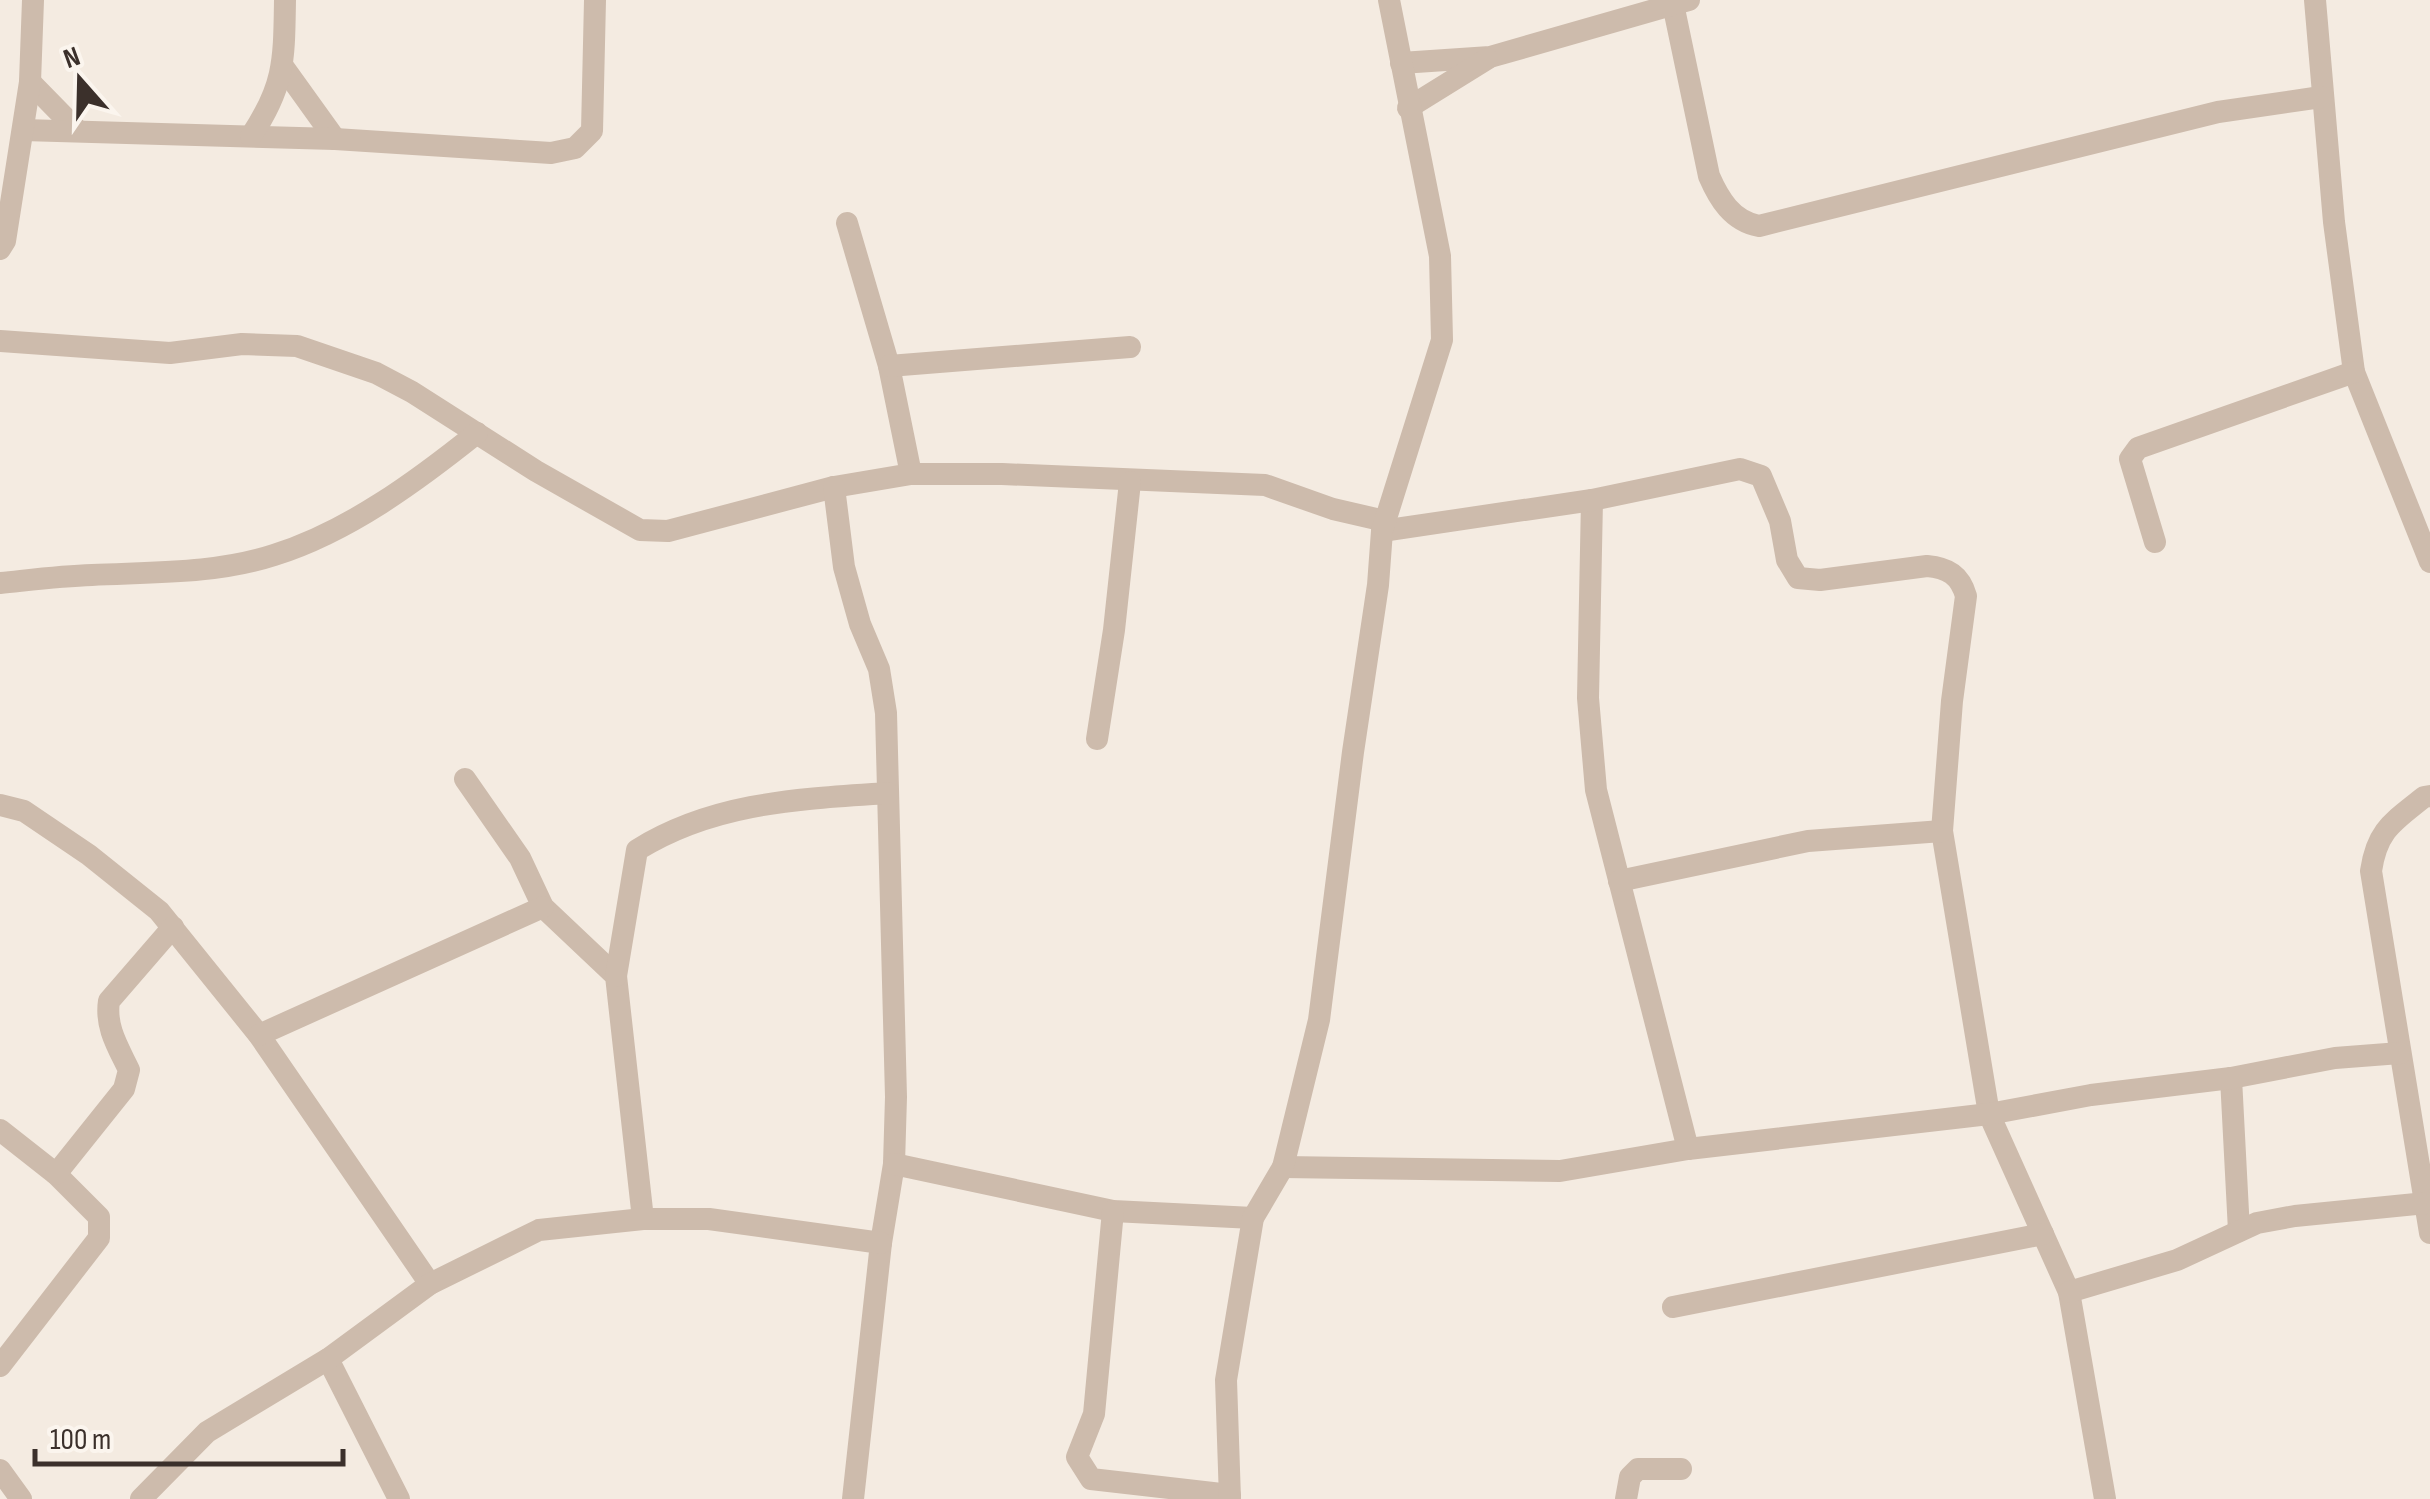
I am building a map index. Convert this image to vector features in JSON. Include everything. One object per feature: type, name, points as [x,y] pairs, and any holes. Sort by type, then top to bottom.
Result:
[{"type":"street","points":[[2,243],[30,82],[33,0]]},
{"type":"street","points":[[252,136],[270,109],[284,68],[285,0]]},
{"type":"street","points":[[22,130],[336,138],[551,153],[575,148],[592,131],[595,0]]},
{"type":"street","points":[[1113,1211],[1094,1414],[1077,1457],[1091,1479],[1230,1497],[1226,1380],[1253,1218],[1283,1167],[1326,980],[1352,752],[1384,526],[1442,340],[1440,256],[1389,0]]},
{"type":"street","points":[[2315,0],[2321,98],[2354,372],[2423,524],[2430,562]]},
{"type":"street","points":[[1401,63],[1490,57],[1681,2],[1710,176],[1718,197],[1731,212],[1745,223],[1759,226],[2218,112],[2321,98]]},
{"type":"street","points":[[1408,108],[1490,57]]},
{"type":"street","points":[[284,68],[336,138]]},
{"type":"street","points":[[30,82],[77,130]]},
{"type":"street","points":[[847,223],[888,366],[911,474]]},
{"type":"street","points":[[0,340],[170,353],[242,344],[297,346],[376,373],[412,392],[640,530],[668,531],[834,486],[911,474],[1265,485],[1384,526],[1592,500],[1740,469],[1761,476],[1780,521],[1786,560],[1798,578],[1820,580],[1927,566],[1956,574],[1966,596],[1952,701],[1942,830],[1989,1114],[2069,1292],[2104,1499]]},
{"type":"street","points":[[888,366],[1130,347]]},
{"type":"street","points":[[2155,542],[2130,458],[2134,452],[2354,372]]},
{"type":"street","points":[[0,583],[193,571],[273,556],[330,532],[431,470],[477,433]]},
{"type":"street","points":[[1097,739],[1130,482]]},
{"type":"street","points":[[834,486],[844,567],[860,624],[879,670],[886,713],[896,1097],[894,1164],[880,1242],[853,1499]]},
{"type":"street","points":[[1592,500],[1588,698],[1596,790],[1688,1149]]},
{"type":"street","points":[[465,779],[520,858],[543,907],[616,976]]},
{"type":"street","points":[[642,1219],[616,976],[637,850],[670,830],[775,800],[888,793]]},
{"type":"street","points":[[2430,796],[2424,796],[2384,829],[2374,848],[2371,871],[2430,1233]]},
{"type":"street","points":[[0,805],[24,810],[90,855],[158,911],[259,1034],[430,1284]]},
{"type":"street","points":[[1619,881],[1808,841],[1942,830]]},
{"type":"street","points":[[259,1034],[543,907]]},
{"type":"street","points":[[56,1174],[124,1089],[129,1070],[107,1016],[109,1001],[172,928]]},
{"type":"street","points":[[1283,1167],[1560,1170],[1688,1149],[1989,1114],[2335,1058],[2400,1053]]},
{"type":"street","points":[[2230,1078],[2239,1231]]},
{"type":"street","points":[[0,1130],[56,1174],[99,1218],[98,1238],[0,1366]]},
{"type":"street","points":[[894,1164],[1113,1211],[1253,1218]]},
{"type":"street","points":[[2069,1292],[2177,1260],[2256,1223],[2426,1203]]},
{"type":"street","points":[[140,1499],[206,1432],[328,1358],[430,1284],[539,1230],[642,1219],[708,1219],[880,1242]]},
{"type":"street","points":[[1674,1307],[2043,1234]]},
{"type":"street","points":[[328,1358],[398,1499]]},
{"type":"street","points":[[1626,1499],[1630,1477],[1638,1469],[1681,1469]]},
{"type":"street","points":[[0,1470],[21,1499]]}]
